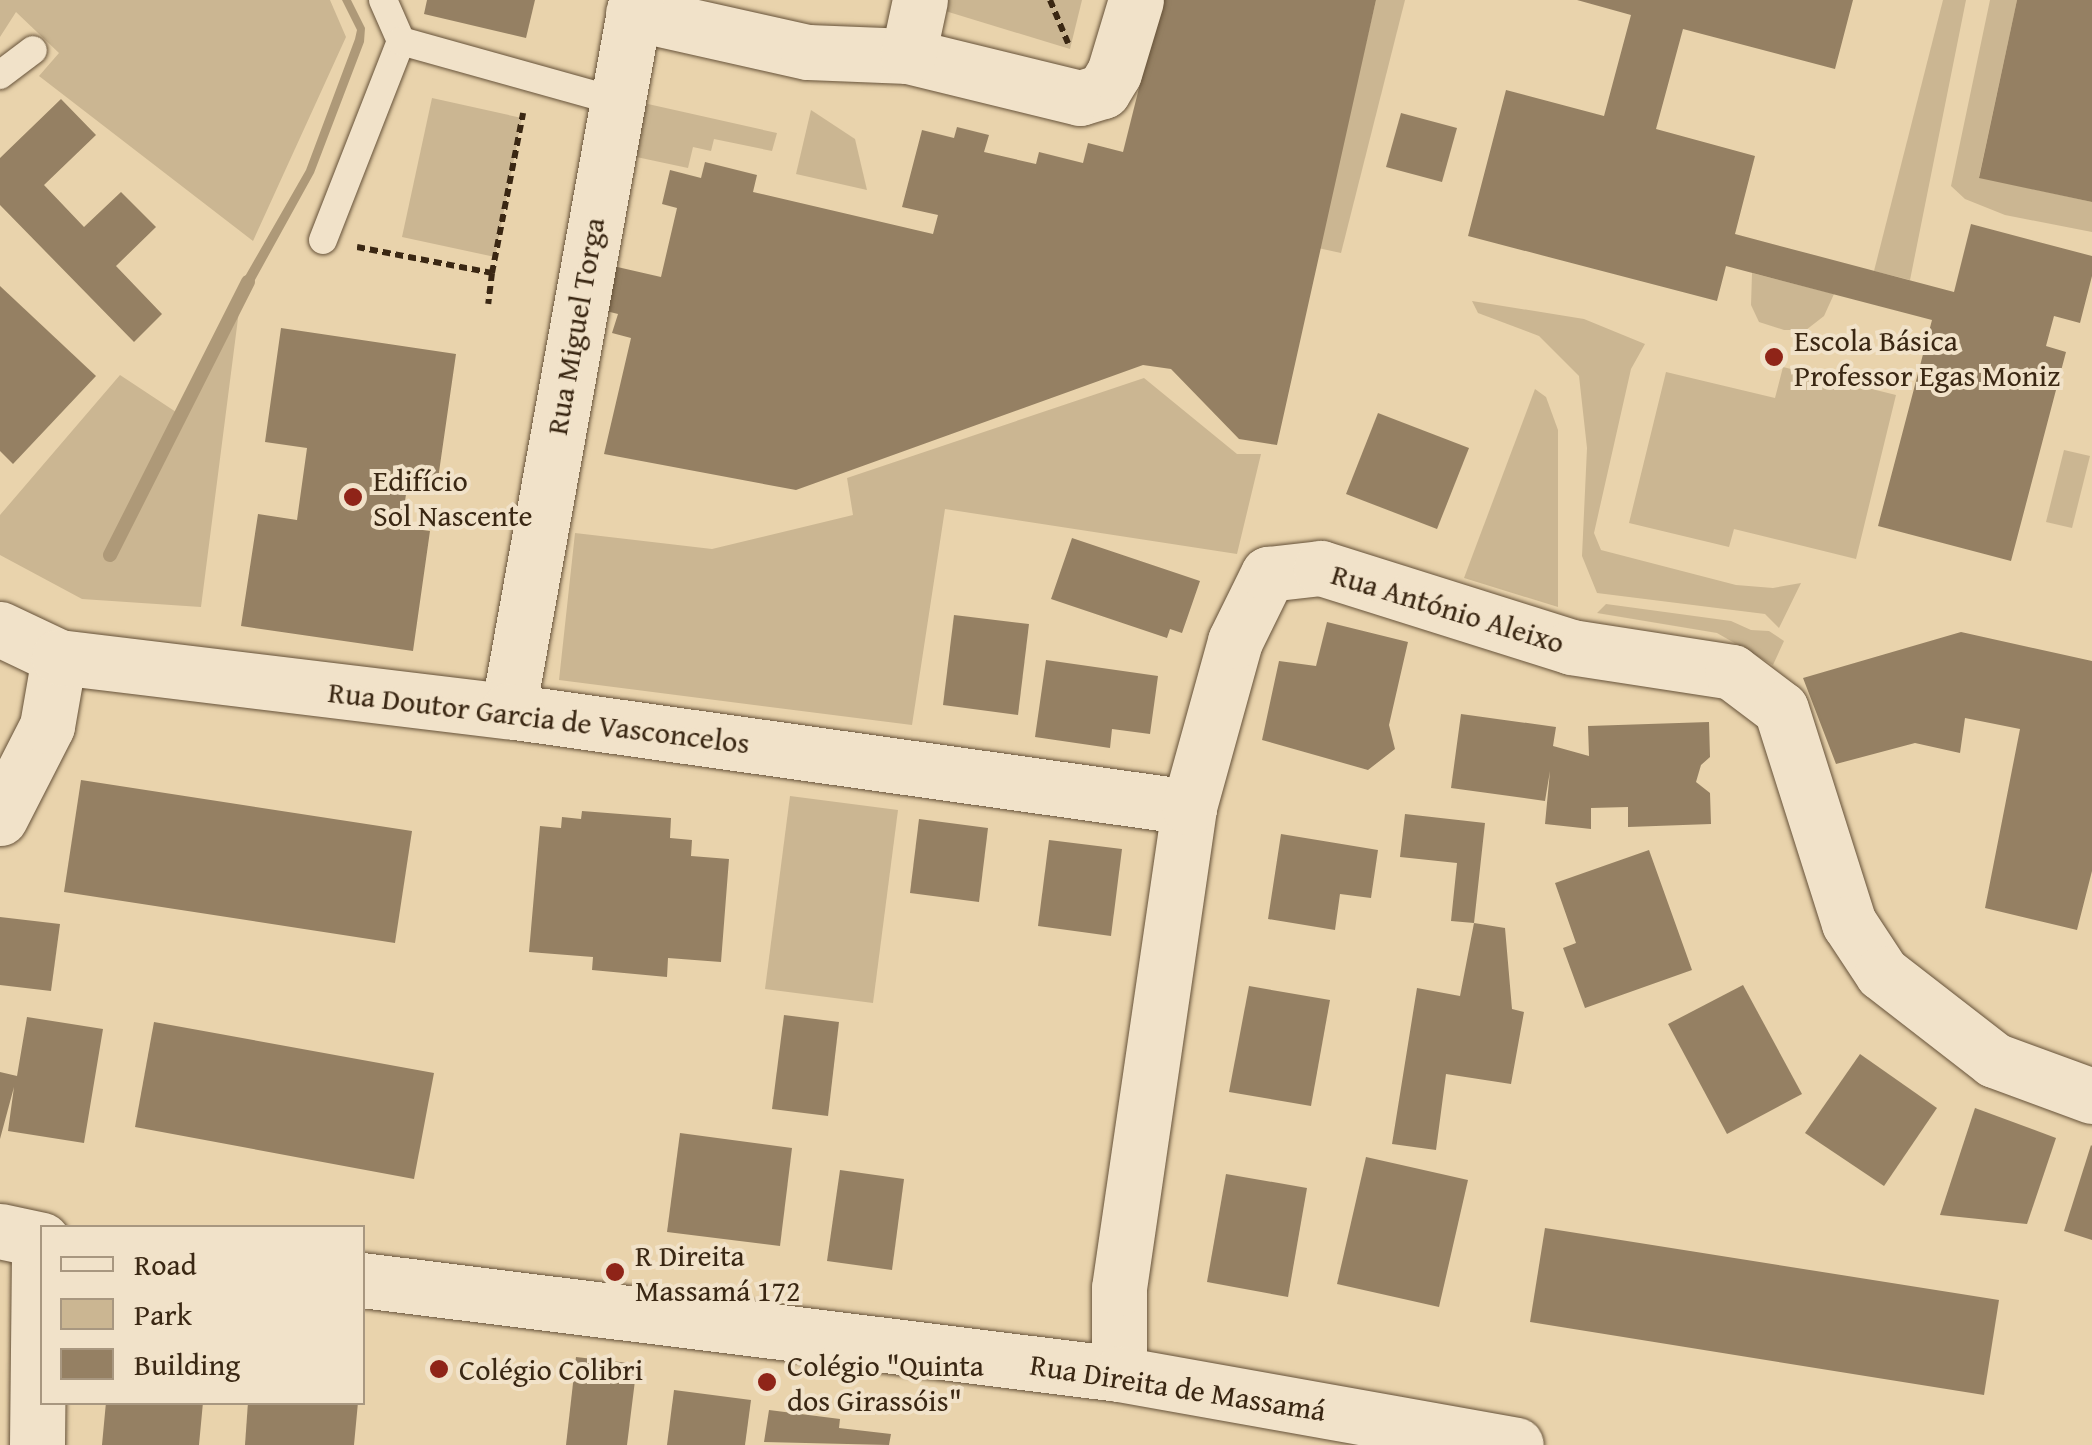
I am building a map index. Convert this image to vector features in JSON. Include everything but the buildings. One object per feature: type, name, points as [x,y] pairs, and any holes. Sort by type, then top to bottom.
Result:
[{"type":"street","points":[[887,55],[920,0]]},
{"type":"street","points":[[632,17],[761,44],[887,55],[1080,98],[1103,91],[1114,73],[1136,0]]},
{"type":"street","name":"Rua Miguel Torga","points":[[508,711],[632,17]]},
{"type":"street","name":"Rua António Aleixo","points":[[1118,1374],[1119,1288],[1189,807],[1235,641],[1268,574],[1321,568],[1571,646],[1732,672],[1781,709],[1850,923],[1882,973],[1994,1060],[2092,1096]]},
{"type":"street","name":"Rua Doutor Garcia de Vasconcelos","points":[[0,629],[59,657],[508,711],[1189,807]]},
{"type":"street","points":[[0,818],[47,726],[59,657]]},
{"type":"street","points":[[0,1320],[2,1282],[25,1237]]},
{"type":"street","points":[[25,1237],[37,1445]]},
{"type":"street","name":"Rua Direita de Massamá","points":[[365,1280],[1118,1374],[1516,1445]]},
{"type":"lane","points":[[323,240],[401,41],[383,0]]},
{"type":"lane","points":[[401,41],[616,101]]},
{"type":"lane","points":[[0,75],[33,50]]},
{"type":"path","points":[[488,304],[530,78]]},
{"type":"path","points":[[323,240],[492,274]]},
{"type":"green space","points":[[0,0],[330,0],[346,37],[253,241],[39,76],[59,53],[16,12],[0,37]]},
{"type":"green space","points":[[944,0],[1082,0],[1070,49],[942,10]]},
{"type":"green space","points":[[1376,0],[1405,0],[1341,253],[1318,248]]},
{"type":"green space","points":[[1943,0],[1966,0],[1910,280],[1874,271]]},
{"type":"green space","points":[[1990,0],[2017,0],[1979,177],[2092,202],[2092,232],[2005,215],[1965,199],[1951,186]]},
{"type":"green space","points":[[432,98],[522,118],[495,257],[402,237]]},
{"type":"green space","points":[[639,102],[777,133],[772,151],[714,139],[711,151],[693,147],[688,168],[627,155]]},
{"type":"green space","points":[[811,110],[855,139],[867,190],[796,174]]},
{"type":"green space","points":[[1752,273],[1834,294],[1824,316],[1806,330],[1784,330],[1759,322],[1751,305]]},
{"type":"green space","points":[[241,295],[201,607],[82,599],[0,555],[0,515],[120,375],[179,414]]},
{"type":"green space","points":[[1472,301],[1584,319],[1645,344],[1631,369],[1594,533],[1601,550],[1736,585],[1773,588],[1801,583],[1779,628],[1765,614],[1597,593],[1582,556],[1587,448],[1579,376],[1539,336],[1478,313]]},
{"type":"green space","points":[[1783,367],[1896,395],[1856,559],[1734,529],[1729,547],[1629,523],[1666,372],[1775,398]]},
{"type":"green space","points":[[1144,378],[1237,454],[1261,454],[1237,554],[945,509],[912,725],[559,680],[575,533],[712,549],[853,515],[847,478]]},
{"type":"green space","points":[[1535,389],[1546,397],[1558,430],[1558,607],[1464,578]]},
{"type":"green space","points":[[2064,450],[2090,456],[2072,528],[2046,522]]},
{"type":"green space","points":[[1606,604],[1731,621],[1751,630],[1769,631],[1784,641],[1773,665],[1717,633],[1597,613]]},
{"type":"green space","points":[[790,796],[898,810],[873,1003],[765,989]]},
{"type":"shaded area","points":[[342,0],[351,0],[365,28],[364,42],[314,173],[245,298],[235,294],[306,170],[355,39],[357,30]]},
{"type":"waterway","points":[[110,555],[248,282]]},
{"type":"place","name":"Escola Básica Professor Egas Moniz","points":[[1774,357]]},
{"type":"place","name":"Edifício Sol Nascente","points":[[353,497]]},
{"type":"place","name":"R Direita Massamá 172","points":[[615,1272]]},
{"type":"place","name":"Colégio Colibri","points":[[439,1369]]},
{"type":"place","name":"Colégio \"Quinta dos Girassóis\"","points":[[767,1382]]}]
